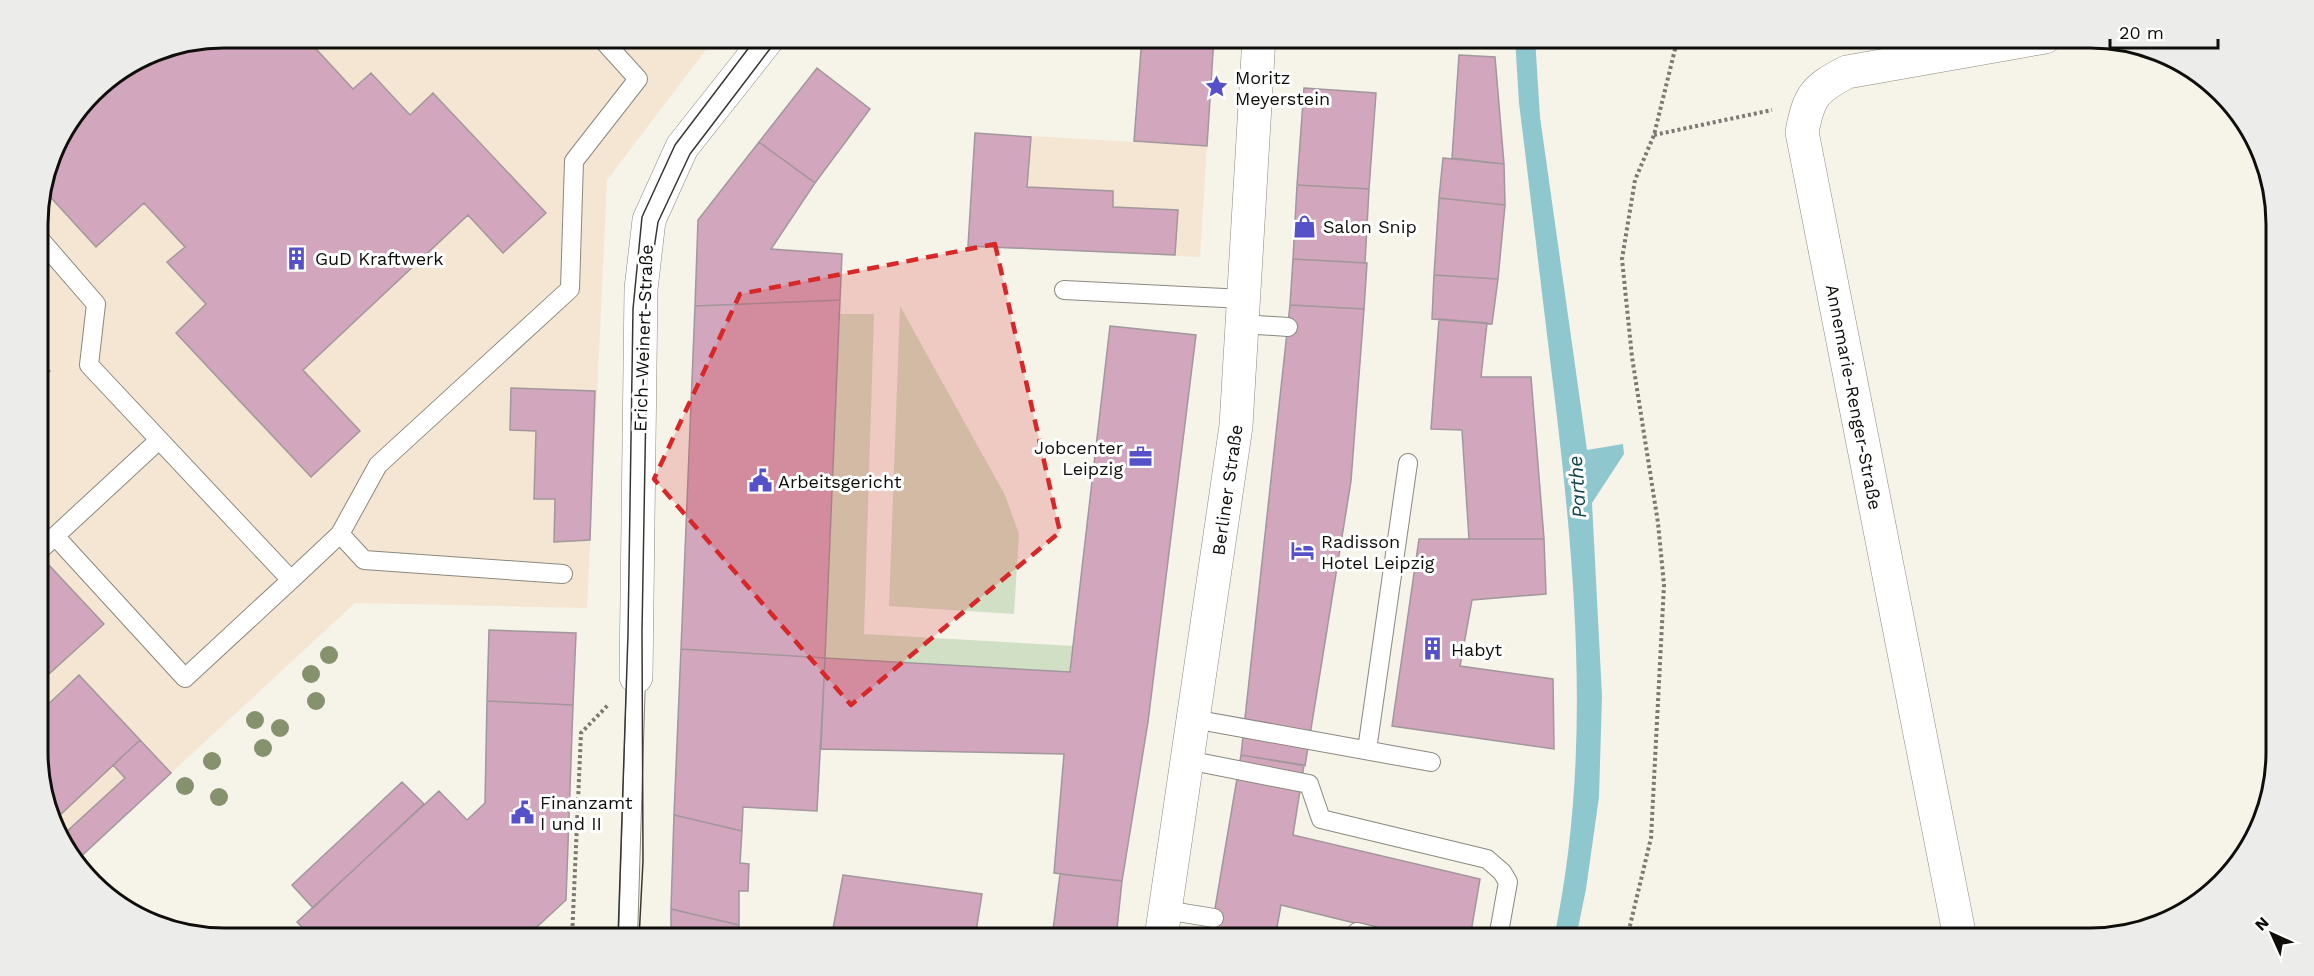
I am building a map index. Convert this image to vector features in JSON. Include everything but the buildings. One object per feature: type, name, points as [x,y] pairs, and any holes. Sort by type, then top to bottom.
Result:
[{"type":"street","name":"Erich-Weinert-Straße","points":[[636,677],[640,330],[649,220],[682,147],[761,48]]},
{"type":"street","name":"Berliner Straße","points":[[1163,924],[1236,426],[1258,48]]},
{"type":"street","points":[[1808,103],[1825,83],[1847,72],[1987,48]]},
{"type":"street","name":"Annemarie-Renger-Straße","points":[[1808,103],[1802,132],[1958,928]]},
{"type":"lane","points":[[55,536],[186,678],[340,534],[378,465],[570,289],[574,161],[638,78],[610,48]]},
{"type":"lane","points":[[48,248],[96,303],[89,365],[291,580]]},
{"type":"lane","points":[[1064,290],[1243,311],[1288,327]]},
{"type":"lane","points":[[48,543],[159,440]]},
{"type":"lane","points":[[1367,750],[1408,463]]},
{"type":"lane","points":[[340,534],[364,560],[563,574]]},
{"type":"lane","points":[[628,928],[636,677]]},
{"type":"lane","points":[[1193,719],[1431,762]]},
{"type":"lane","points":[[1187,760],[1309,784],[1321,819],[1487,859],[1502,872],[1508,882],[1500,928]]},
{"type":"lane","points":[[1163,924],[1214,918]]},
{"type":"path","points":[[1629,928],[1651,838],[1664,585],[1658,524],[1631,346],[1622,259],[1635,180],[1654,135],[1676,48]]},
{"type":"path","points":[[1654,135],[1808,103]]},
{"type":"path","points":[[572,928],[581,733],[636,677]]},
{"type":"highlighted area","points":[[995,244],[1060,532],[851,705],[654,479],[740,294]]},
{"type":"shaded area","points":[[224,48],[707,48],[607,180],[587,608],[355,603],[82,856],[61,819],[54,798],[48,752],[48,212],[54,178],[61,157],[78,126],[108,92],[126,78],[167,57],[201,50]]},
{"type":"shaded area","points":[[975,133],[1207,146],[1200,257],[968,246]]},
{"type":"green space","points":[[900,306],[1005,495],[1019,534],[1014,614],[889,606]]},
{"type":"green space","points":[[840,314],[874,314],[864,634],[1073,646],[1070,672],[825,658]]},
{"type":"water","name":"Parthe","points":[[1516,48],[1536,48],[1540,117],[1587,450],[1623,444],[1624,454],[1592,503],[1602,696],[1599,797],[1578,928],[1556,928],[1566,870],[1573,802],[1576,734],[1574,597],[1562,460],[1519,103]]},
{"type":"tram line","points":[[618,928],[628,634],[633,309],[642,217],[675,145],[749,48]]},
{"type":"tram line","points":[[640,928],[643,861],[642,631],[648,289],[658,222],[690,154],[771,48]]},
{"type":"place","name":"Moritz Meyerstein","points":[[1217,87]]},
{"type":"place","name":"Salon Snip","points":[[1305,226]]},
{"type":"place","name":"GuD Kraftwerk","points":[[297,258]]},
{"type":"place","name":"Jobcenter Leipzig","points":[[1141,457]]},
{"type":"place","name":"Arbeitsgericht","points":[[760,481]]},
{"type":"place","name":"Radisson Hotel Leipzig","points":[[1303,551]]},
{"type":"place","name":"Habyt","points":[[1433,649]]},
{"type":"place","name":"Finanzamt I und II","points":[[522,812]]}]
